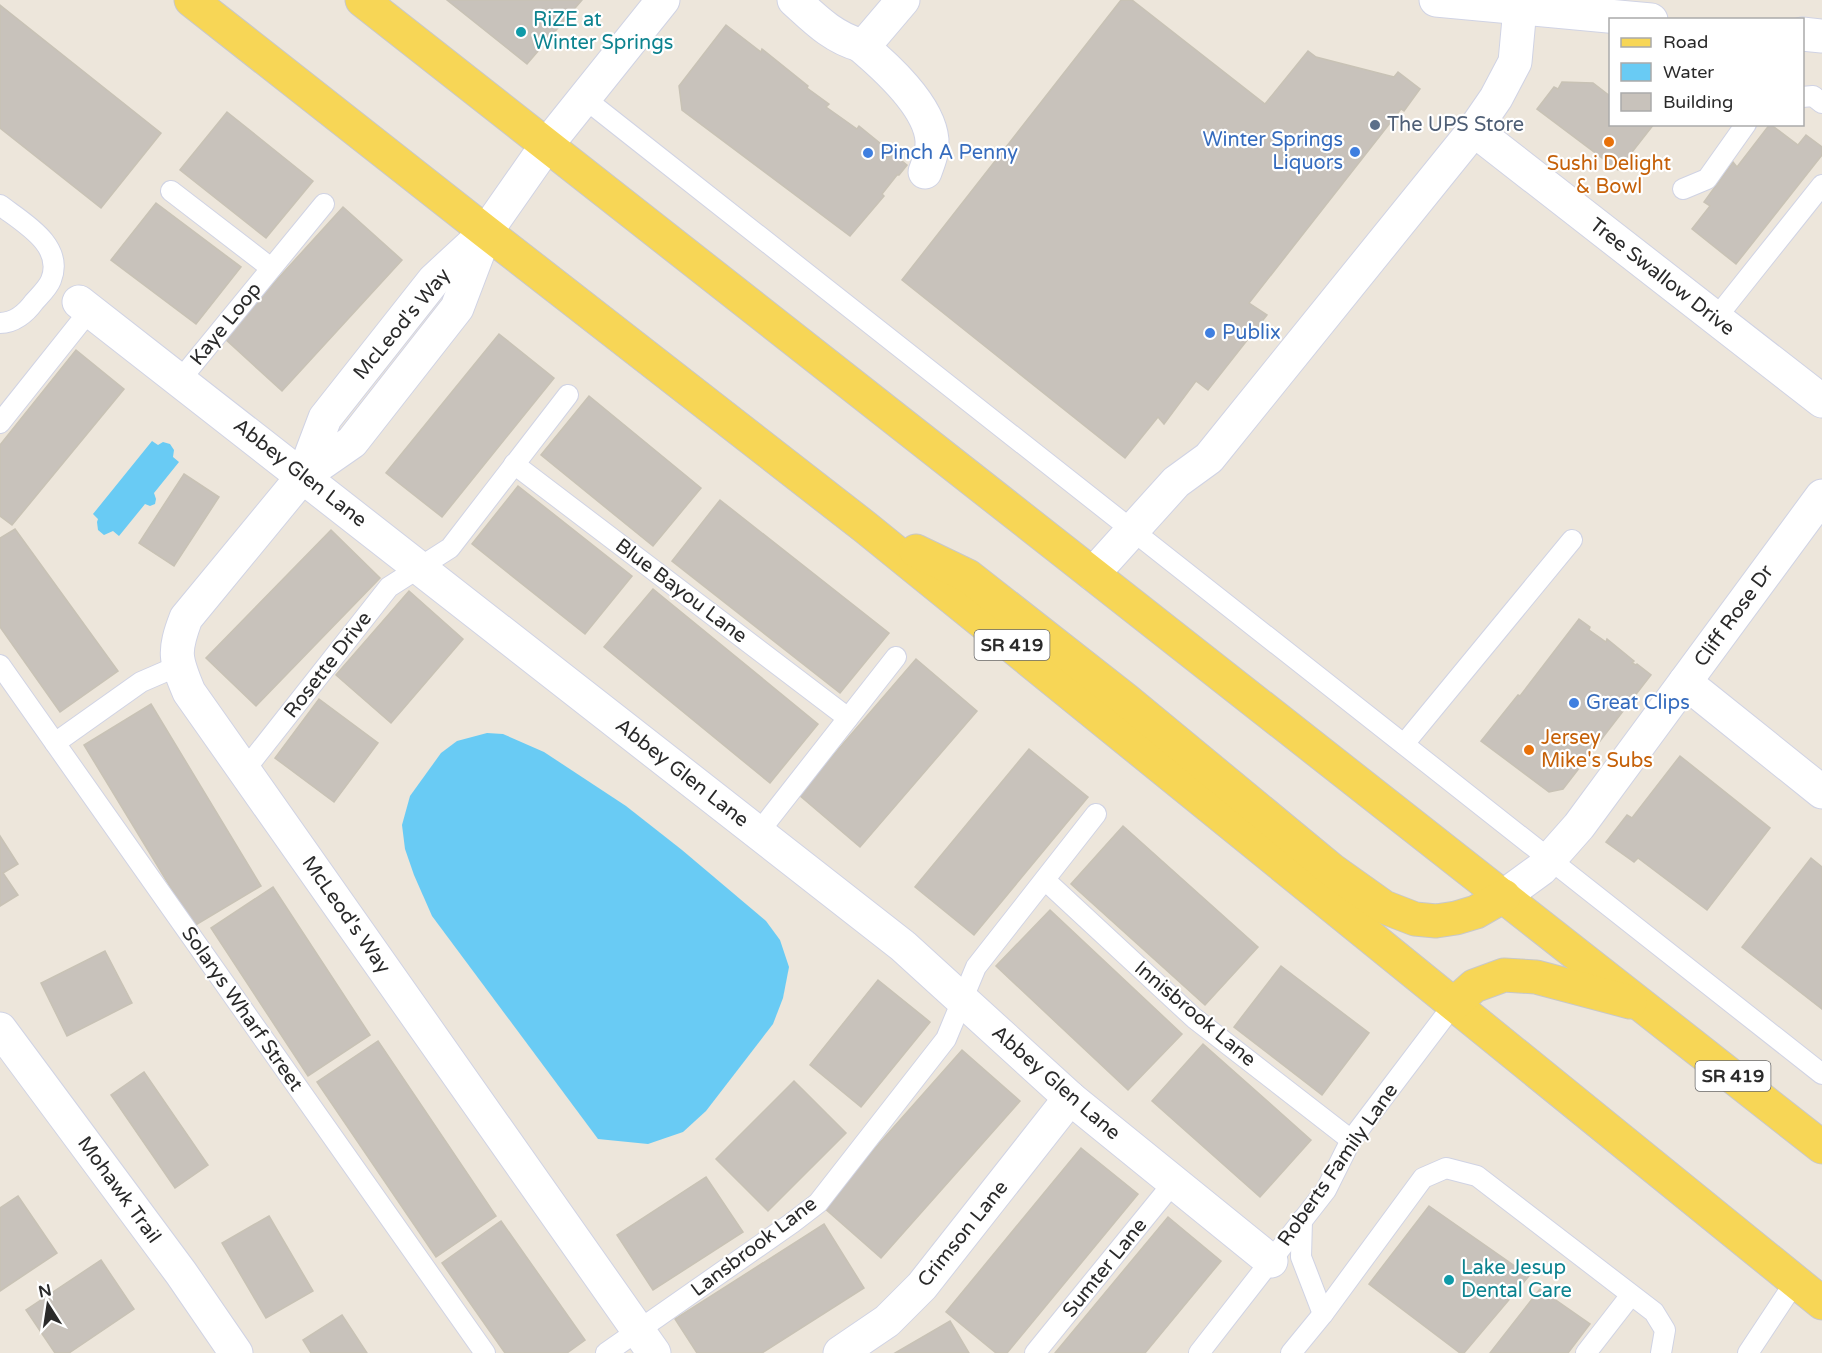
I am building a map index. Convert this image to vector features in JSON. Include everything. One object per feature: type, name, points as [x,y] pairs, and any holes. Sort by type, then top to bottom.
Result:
[{"type":"main road","name":"SR 419","points":[[191,0],[866,527],[1822,1303]]},
{"type":"main road","name":"SR 419","points":[[362,0],[1822,1147]]},
{"type":"main road","points":[[866,527],[968,576],[1125,699],[1332,870],[1384,907],[1415,919],[1436,921],[1476,912],[1504,896]]},
{"type":"main road","points":[[1454,1005],[1474,986],[1503,975],[1536,977],[1644,1005]]},
{"type":"street","name":"McLeod's Way","points":[[646,1342],[189,692],[178,666],[177,642],[186,618],[303,476],[326,418],[434,280],[486,232],[546,146],[663,0]]},
{"type":"street","points":[[794,0],[826,30],[843,40],[860,45],[881,63],[907,92],[925,117],[932,138],[932,153],[925,172]]},
{"type":"street","points":[[860,45],[869,40],[903,0]]},
{"type":"street","points":[[1436,0],[1629,18]]},
{"type":"street","points":[[1093,574],[1176,482],[1209,458],[1474,130],[1496,98],[1515,62],[1520,8]]},
{"type":"street","points":[[1804,34],[1822,36]]},
{"type":"street","name":"Tree Swallow Drive","points":[[1474,130],[1822,401]]},
{"type":"street","name":"Abbey Glen Lane","points":[[85,306],[903,946],[1070,1098],[1272,1261]]},
{"type":"street","name":"Cliff Rose Dr","points":[[1504,896],[1541,869],[1579,826],[1822,496]]},
{"type":"street","points":[[1685,682],[1822,792]]},
{"type":"street","name":"Mohawk Trail","points":[[0,1029],[236,1353]]},
{"type":"street","name":"Crimson Lane","points":[[840,1353],[887,1321],[922,1287],[1070,1098]]},
{"type":"lane","points":[[1804,97],[1813,96],[1822,103]]},
{"type":"lane","points":[[584,98],[1822,1074]]},
{"type":"lane","points":[[1683,189],[1707,179],[1745,126]]},
{"type":"lane","points":[[1716,318],[1822,185]]},
{"type":"lane","name":"Kaye Loop","points":[[171,190],[271,268]]},
{"type":"lane","name":"Kaye Loop","points":[[180,380],[324,204]]},
{"type":"lane","points":[[0,205],[40,236],[52,255],[54,267],[50,281],[27,312],[6,323],[0,323]]},
{"type":"lane","points":[[0,423],[85,306],[50,281]]},
{"type":"lane","points":[[420,567],[450,548],[567,394]]},
{"type":"lane","name":"Blue Bayou Lane","points":[[514,464],[848,718]]},
{"type":"lane","points":[[1404,744],[1572,540]]},
{"type":"lane","name":"Rosette Drive","points":[[244,771],[389,587],[420,567]]},
{"type":"lane","points":[[758,832],[896,657]]},
{"type":"lane","name":"Solarys Wharf Street","points":[[0,665],[485,1353]]},
{"type":"lane","points":[[55,743],[141,682],[178,666]]},
{"type":"lane","points":[[962,1000],[976,967],[1096,814]]},
{"type":"lane","name":"Innisbrook Lane","points":[[1045,880],[1194,1018],[1351,1140]]},
{"type":"lane","name":"Lansbrook Lane","points":[[606,1353],[646,1342],[818,1203],[946,1039],[962,1000]]},
{"type":"lane","name":"Roberts Family Lane","points":[[1199,1353],[1326,1190],[1351,1140],[1454,1005]]},
{"type":"lane","points":[[1291,1353],[1323,1314],[1423,1178],[1446,1168],[1477,1176],[1654,1312],[1665,1330],[1661,1353]]},
{"type":"lane","name":"Sumter Lane","points":[[1035,1353],[1174,1182]]},
{"type":"lane","points":[[1302,1220],[1301,1257],[1323,1314]]},
{"type":"lane","points":[[1748,1353],[1795,1282]]},
{"type":"lane","points":[[1586,1353],[1631,1295]]},
{"type":"water","points":[[152,441],[158,445],[163,442],[170,444],[174,450],[173,457],[179,462],[154,493],[155,504],[150,506],[145,504],[119,536],[113,531],[104,535],[98,530],[98,519],[93,514]]},
{"type":"water","points":[[487,733],[503,734],[544,752],[626,806],[766,921],[780,940],[789,967],[783,998],[773,1024],[706,1111],[683,1132],[648,1144],[598,1139],[432,916],[405,849],[402,825],[410,796],[441,753],[457,741]]},
{"type":"building","name":"RiZE at Winter Springs","points":[[447,0],[582,0],[527,64]]},
{"type":"building","points":[[1121,0],[1132,0],[1265,104],[1308,51],[1316,57],[1394,77],[1398,72],[1420,89],[1404,111],[1401,109],[1249,303],[1267,315],[1208,390],[1196,381],[1164,424],[1158,417],[1125,458],[902,280]]},
{"type":"building","points":[[0,5],[161,133],[101,208],[0,128]]},
{"type":"building","points":[[726,25],[761,52],[762,49],[808,86],[807,88],[829,104],[826,107],[857,129],[859,126],[907,165],[850,236],[682,110],[679,86]]},
{"type":"building","points":[[1562,82],[1593,83],[1609,95],[1609,126],[1652,126],[1618,170],[1537,109],[1554,87],[1558,89]]},
{"type":"building","points":[[227,112],[313,181],[266,238],[180,170]]},
{"type":"building","points":[[1768,126],[1773,126],[1798,145],[1806,135],[1822,147],[1822,155],[1736,264],[1692,229],[1710,206],[1704,202],[1733,162],[1737,167]]},
{"type":"building","points":[[156,203],[241,267],[196,324],[111,260]]},
{"type":"building","points":[[343,207],[402,260],[282,391],[224,338]]},
{"type":"building","points":[[499,334],[554,378],[442,517],[386,473]]},
{"type":"building","points":[[76,350],[124,389],[12,525],[0,516],[0,445]]},
{"type":"building","points":[[589,396],[701,488],[653,546],[541,455]]},
{"type":"building","points":[[184,474],[219,497],[174,566],[139,543]]},
{"type":"building","points":[[518,486],[632,576],[585,634],[472,544]]},
{"type":"building","points":[[720,500],[889,633],[840,693],[672,561]]},
{"type":"building","points":[[15,529],[118,671],[60,712],[0,627],[0,538]]},
{"type":"building","points":[[331,530],[380,578],[256,706],[206,658]]},
{"type":"building","points":[[653,589],[818,724],[770,783],[604,647]]},
{"type":"building","points":[[409,591],[463,639],[391,723],[336,675]]},
{"type":"building","points":[[1579,619],[1590,627],[1589,630],[1606,642],[1607,639],[1634,661],[1632,663],[1637,664],[1651,675],[1563,789],[1549,792],[1481,741],[1518,695],[1520,696]]},
{"type":"building","points":[[916,659],[977,711],[860,847],[799,795]]},
{"type":"building","points":[[319,699],[378,743],[334,802],[275,758]]},
{"type":"building","points":[[151,704],[261,886],[194,926],[84,745]]},
{"type":"building","points":[[1029,749],[1088,797],[974,935],[915,887]]},
{"type":"building","points":[[1680,756],[1770,828],[1707,910],[1638,858],[1634,862],[1606,842],[1627,815],[1632,818]]},
{"type":"building","points":[[1123,826],[1258,947],[1205,1005],[1071,884]]},
{"type":"building","points":[[0,836],[18,864],[3,873],[18,895],[0,906]]},
{"type":"building","points":[[1811,858],[1822,867],[1822,1009],[1742,947]]},
{"type":"building","points":[[273,887],[370,1035],[308,1076],[211,928]]},
{"type":"building","points":[[1050,910],[1182,1034],[1128,1090],[996,966]]},
{"type":"building","points":[[105,951],[132,1003],[67,1036],[41,983]]},
{"type":"building","points":[[1281,966],[1369,1033],[1322,1095],[1234,1027]]},
{"type":"building","points":[[878,980],[930,1022],[861,1107],[810,1065]]},
{"type":"building","points":[[378,1041],[496,1216],[436,1257],[317,1082]]},
{"type":"building","points":[[1203,1044],[1311,1140],[1260,1197],[1152,1101]]},
{"type":"building","points":[[962,1050],[1020,1101],[881,1258],[823,1207]]},
{"type":"building","points":[[144,1072],[208,1165],[175,1188],[111,1095]]},
{"type":"building","points":[[794,1081],[846,1133],[768,1211],[716,1159]]},
{"type":"building","points":[[1081,1148],[1138,1194],[1007,1353],[996,1353],[946,1312]]},
{"type":"building","points":[[706,1177],[743,1232],[653,1290],[617,1235]]},
{"type":"building","points":[[18,1196],[57,1253],[0,1291],[0,1208]]},
{"type":"building","name":"Lake Jesup Dental Care","points":[[1429,1206],[1529,1276],[1464,1353],[1460,1353],[1369,1284]]},
{"type":"building","points":[[269,1216],[313,1291],[266,1318],[222,1243]]},
{"type":"building","points":[[1168,1217],[1221,1261],[1145,1353],[1055,1353]]},
{"type":"building","points":[[501,1221],[585,1340],[567,1353],[505,1353],[442,1263]]},
{"type":"building","points":[[824,1224],[864,1288],[762,1353],[697,1353],[675,1319]]},
{"type":"building","points":[[101,1260],[134,1309],[69,1353],[55,1353],[26,1310]]},
{"type":"building","points":[[1540,1289],[1590,1324],[1568,1353],[1490,1353]]},
{"type":"building","points":[[342,1315],[367,1353],[311,1353],[303,1340]]},
{"type":"building","points":[[950,1321],[969,1353],[895,1353]]},
{"type":"place","name":"RiZE at Winter Springs","points":[[521,32]]},
{"type":"place","name":"The UPS Store","points":[[1375,125]]},
{"type":"place","name":"Sushi Delight & Bowl","points":[[1609,142]]},
{"type":"place","name":"Winter Springs Liquors","points":[[1355,152]]},
{"type":"place","name":"Pinch A Penny","points":[[868,153]]},
{"type":"place","name":"Publix","points":[[1210,333]]},
{"type":"place","name":"Great Clips","points":[[1574,703]]},
{"type":"place","name":"Jersey Mike's Subs","points":[[1529,750]]},
{"type":"place","name":"Lake Jesup Dental Care","points":[[1449,1280]]}]
